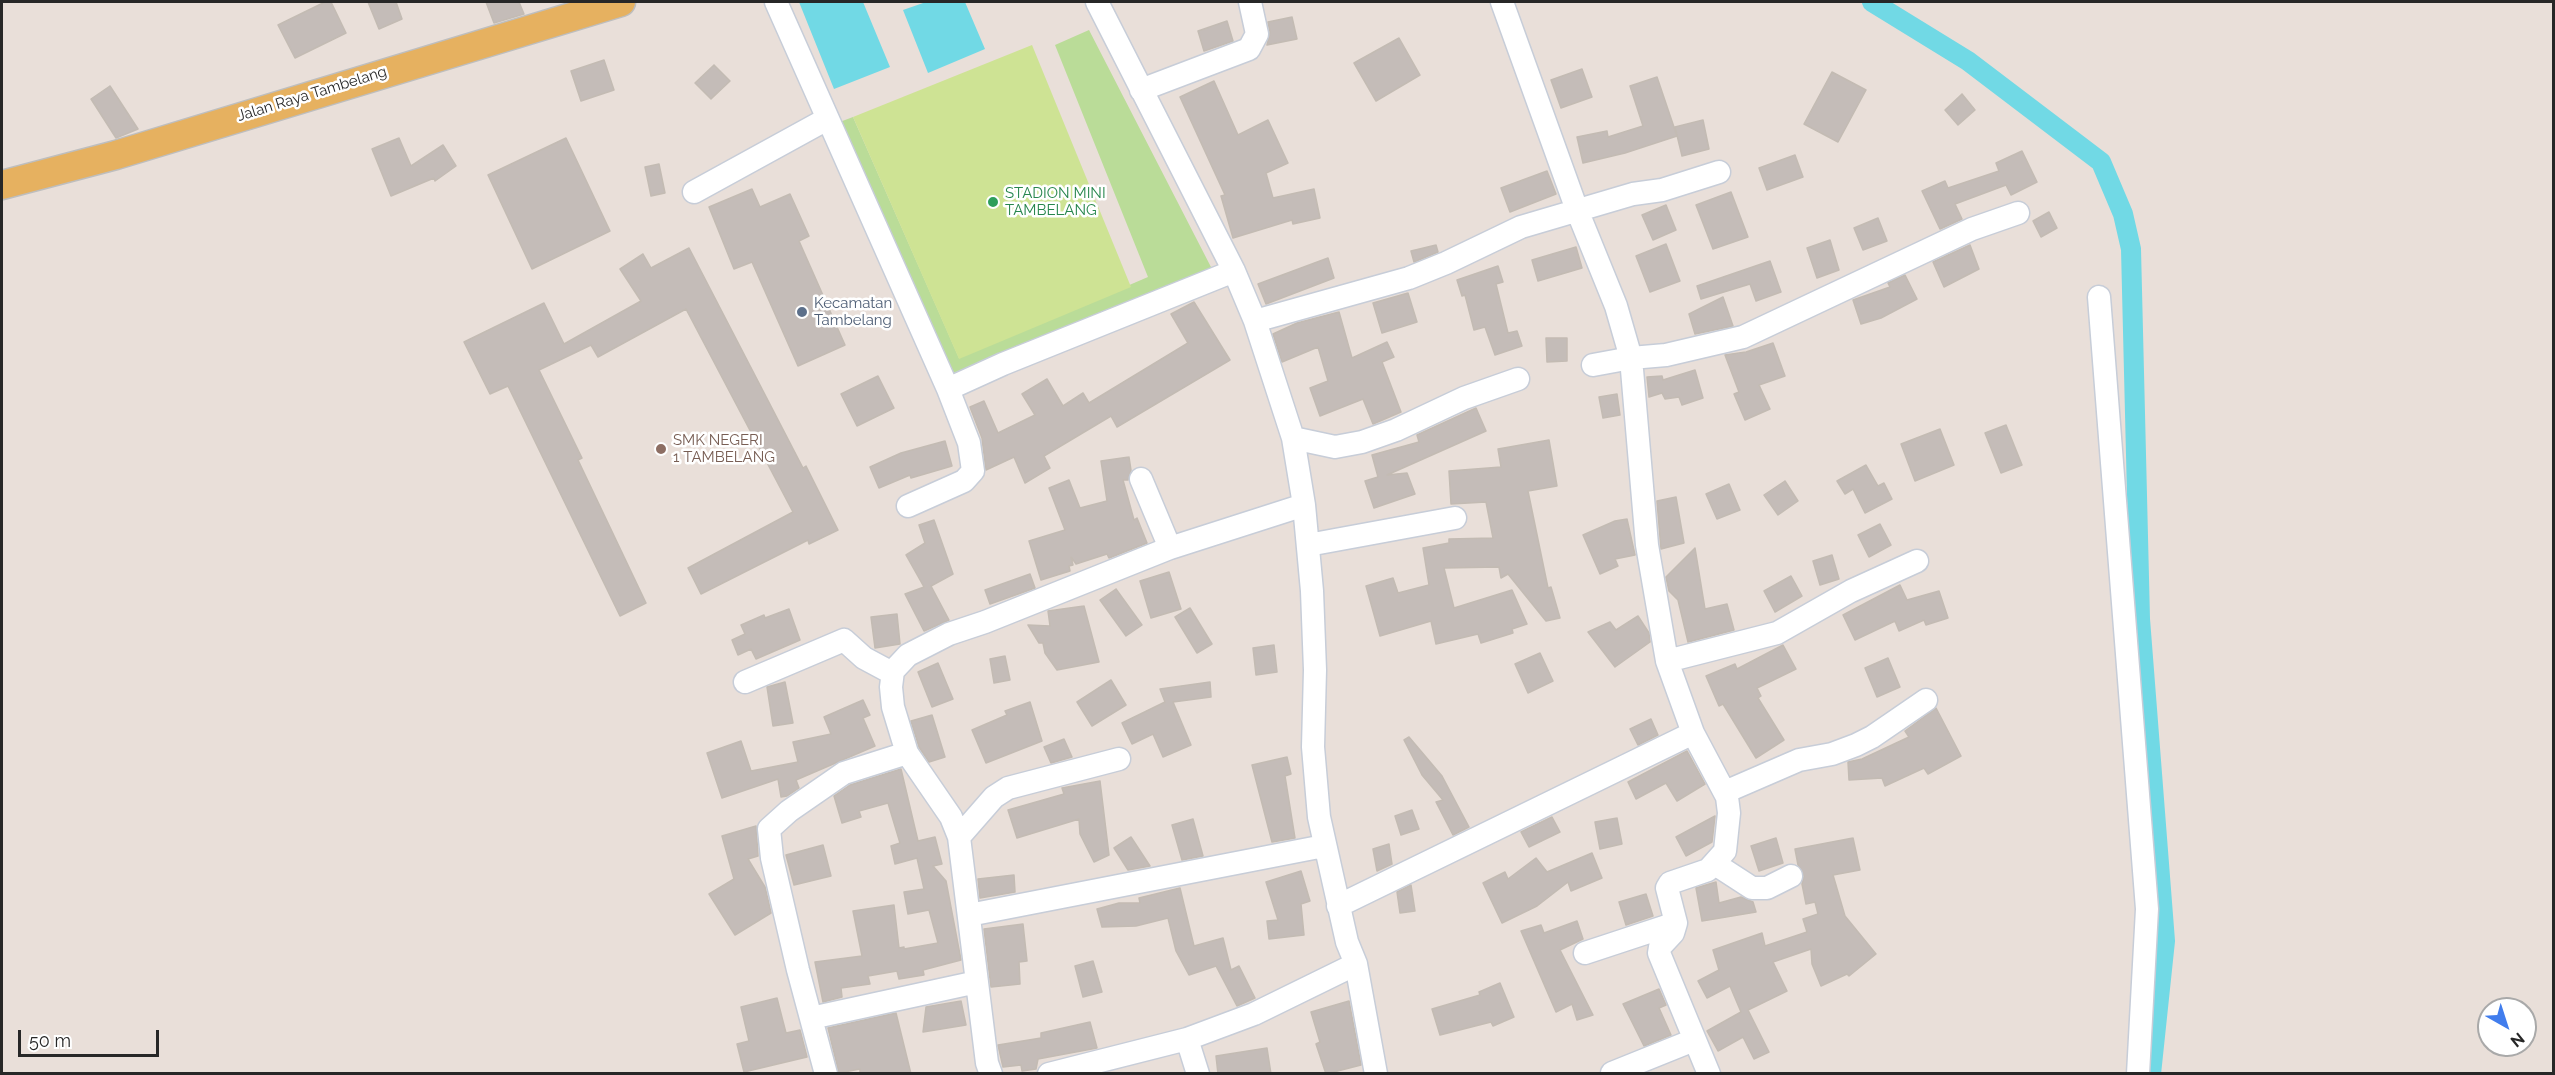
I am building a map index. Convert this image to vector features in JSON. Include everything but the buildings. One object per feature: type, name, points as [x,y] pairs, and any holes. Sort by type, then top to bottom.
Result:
[{"type":"main road","name":"Jalan Raya Tambelang","points":[[2,185],[116,155],[621,2]]},
{"type":"street","points":[[776,2],[948,390],[969,443],[973,471],[964,481],[908,506]]},
{"type":"street","points":[[1098,2],[1234,271],[1256,321],[1293,438],[1308,545],[1315,670],[1313,747],[1324,846],[1347,942],[1356,964],[1376,1074]]},
{"type":"street","points":[[1141,90],[1249,48],[1257,34],[1250,2]]},
{"type":"street","points":[[1502,2],[1577,210],[1616,306],[1631,358],[1647,544],[1667,661],[1693,733],[1725,792],[1729,813],[1725,852],[1708,870],[1670,883],[1667,893],[1676,923],[1672,933],[1660,947],[1659,953],[1709,1074]]},
{"type":"street","points":[[694,192],[827,119]]},
{"type":"street","points":[[1256,321],[1409,278],[1446,263],[1521,226],[1633,194],[1662,190],[1719,172]]},
{"type":"street","points":[[1593,366],[1631,358],[1666,355],[1743,337],[1972,229],[2018,213]]},
{"type":"street","points":[[948,390],[1003,364],[1234,271]]},
{"type":"street","points":[[2100,297],[2146,909],[2138,1074]]},
{"type":"street","points":[[1293,438],[1335,447],[1362,442],[1396,430],[1464,398],[1518,379]]},
{"type":"street","points":[[1141,479],[1170,548]]},
{"type":"street","points":[[991,1074],[987,1063],[959,837],[951,817],[907,753],[893,707],[892,673],[909,655],[949,634],[985,622],[1170,548],[1304,505]]},
{"type":"street","points":[[1308,545],[1455,518]]},
{"type":"street","points":[[1667,661],[1777,633],[1851,591],[1917,561]]},
{"type":"street","points":[[745,682],[844,640],[864,658],[892,673]]},
{"type":"street","points":[[1725,792],[1799,760],[1832,754],[1856,745],[1872,737],[1926,700]]},
{"type":"street","points":[[1338,906],[1693,733]]},
{"type":"street","points":[[826,1074],[772,858],[769,829],[789,810],[844,773],[907,753]]},
{"type":"street","points":[[959,837],[994,797],[1008,788],[1119,759]]},
{"type":"street","points":[[969,915],[1324,846]]},
{"type":"street","points":[[1715,864],[1752,888],[1767,888],[1791,876]]},
{"type":"street","points":[[1585,953],[1676,923]]},
{"type":"street","points":[[1049,1074],[1187,1039],[1254,1014],[1356,964]]},
{"type":"street","points":[[811,1018],[977,982]]},
{"type":"street","points":[[1187,1039],[1198,1074]]},
{"type":"street","points":[[1612,1073],[1694,1040]]},
{"type":"green space","points":[[1089,30],[1212,269],[950,383],[837,123],[853,117],[959,358],[1148,277],[1055,45]]},
{"type":"green space","name":"STADION MINI TAMBELANG","points":[[1032,45],[1131,287],[959,359],[853,117]]},
{"type":"water","points":[[799,2],[863,2],[890,67],[834,89]]},
{"type":"water","points":[[926,2],[965,2],[985,49],[928,73],[903,10]]},
{"type":"waterway","points":[[1872,2],[1968,61],[2101,162],[2123,214],[2131,249],[2140,619],[2165,941],[2151,1074]]},
{"type":"place","name":"STADION MINI TAMBELANG","points":[[993,202]]},
{"type":"place","name":"Kecamatan Tambelang","points":[[802,312]]},
{"type":"place","name":"SMK NEGERI 1 TAMBELANG","points":[[661,449]]}]
